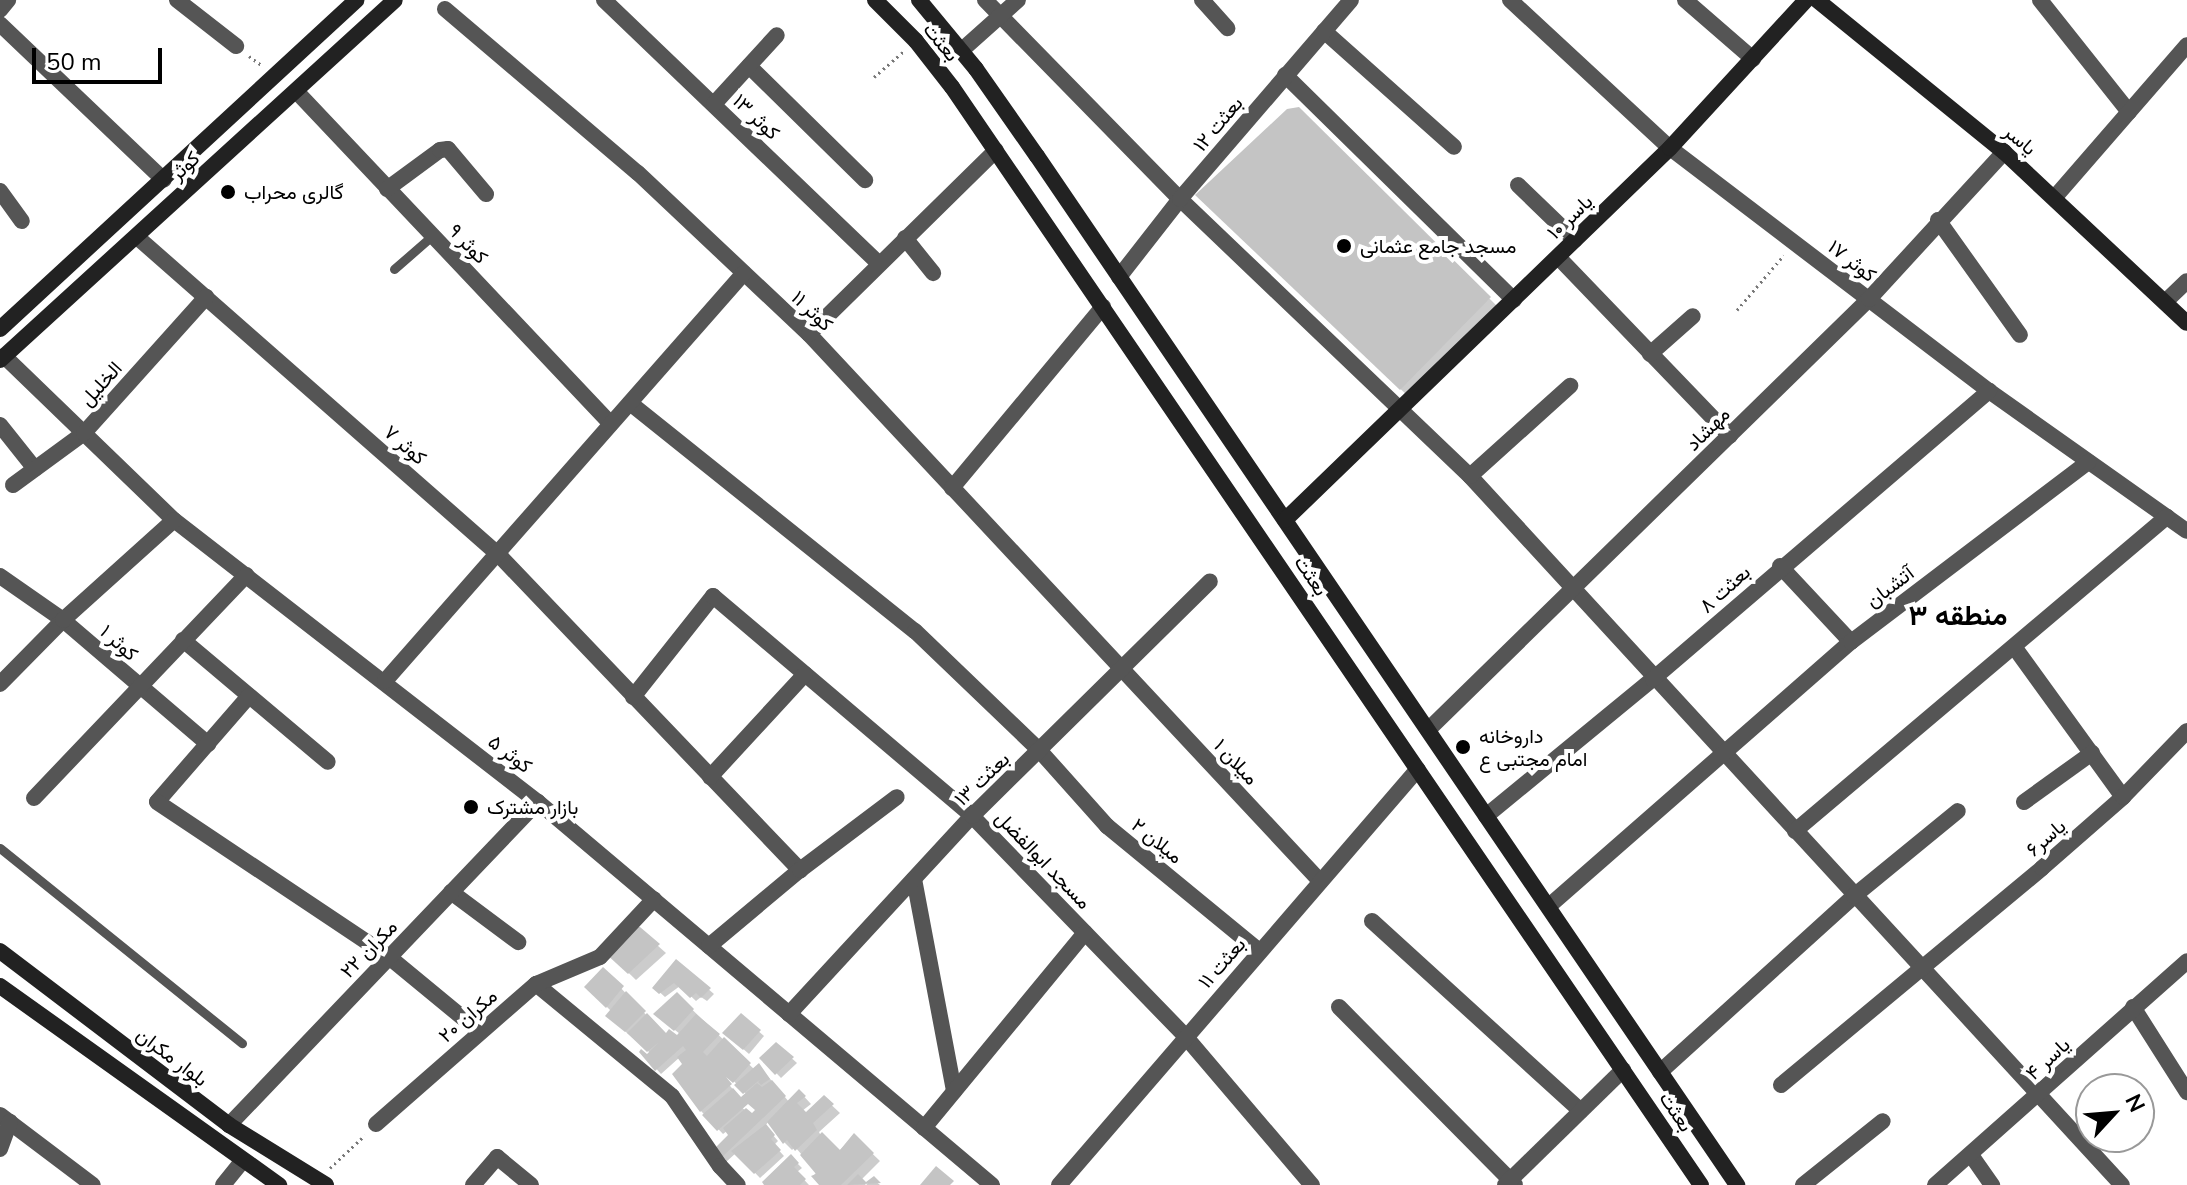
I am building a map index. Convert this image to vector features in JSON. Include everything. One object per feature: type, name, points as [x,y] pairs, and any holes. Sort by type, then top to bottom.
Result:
[{"type":"main road","name":"کوثر","points":[[0,329],[357,0]]},
{"type":"main road","name":"کوثر","points":[[2,358],[395,0]]},
{"type":"main road","name":"بعثت","points":[[875,0],[916,41],[996,150],[1701,1185]]},
{"type":"main road","name":"بعثت","points":[[919,0],[962,50],[1085,226],[1737,1185]]},
{"type":"main road","name":"یاسر ۱۰","points":[[1285,520],[1670,148],[1806,0]]},
{"type":"main road","name":"یاسر","points":[[1817,0],[2004,152],[2187,323]]},
{"type":"main road","points":[[1059,243],[1085,226]]},
{"type":"main road","name":"بلوار مکران","points":[[0,951],[229,1125],[322,1183]]},
{"type":"main road","name":"بلوار مکران","points":[[0,986],[279,1185]]},
{"type":"street","points":[[0,10],[8,0]]},
{"type":"street","points":[[177,0],[236,46]]},
{"type":"street","name":"کوثر ۱۳","points":[[604,0],[878,263]]},
{"type":"street","points":[[985,0],[1180,199],[1470,476],[1576,588],[1653,679],[2041,1094],[2122,1185]]},
{"type":"street","points":[[962,50],[1018,0]]},
{"type":"street","points":[[1202,0],[1227,28]]},
{"type":"street","name":"بعثت ۱۲","points":[[1119,277],[1180,199],[1351,0]]},
{"type":"street","name":"کوثر ۱۷","points":[[1510,0],[1670,148],[1989,391],[2187,531]]},
{"type":"street","points":[[1685,0],[1753,59]]},
{"type":"street","points":[[2040,0],[2129,112]]},
{"type":"street","name":"کوثر ۱۱","points":[[445,9],[638,173],[809,334],[1123,670]]},
{"type":"street","points":[[0,24],[164,180]]},
{"type":"street","points":[[1324,31],[1454,147]]},
{"type":"street","points":[[714,104],[777,35]]},
{"type":"street","points":[[2055,197],[2187,45]]},
{"type":"street","points":[[749,66],[865,180]]},
{"type":"street","points":[[1285,75],[1514,300]]},
{"type":"street","name":"کوثر ۹","points":[[296,91],[611,424]]},
{"type":"street","points":[[387,189],[440,150],[448,149],[486,194]]},
{"type":"street","points":[[809,334],[996,150]]},
{"type":"street","name":"مهشاد","points":[[1428,730],[1869,299],[1938,220],[2004,152]]},
{"type":"street","points":[[1518,185],[1575,240]]},
{"type":"street","points":[[0,191],[22,221]]},
{"type":"street","points":[[1938,220],[2020,335]]},
{"type":"street","name":"کوثر ۷","points":[[137,237],[497,553],[800,870]]},
{"type":"street","points":[[905,238],[933,273]]},
{"type":"street","points":[[1558,257],[1730,436]]},
{"type":"street","points":[[385,681],[744,273]]},
{"type":"street","points":[[2165,302],[2187,281]]},
{"type":"street","name":"الخلیل","points":[[13,485],[84,433],[206,297]]},
{"type":"street","points":[[952,488],[1103,307]]},
{"type":"street","points":[[1650,354],[1693,316]]},
{"type":"street","name":"کوثر ۵","points":[[2,358],[174,520],[538,802],[992,1185]]},
{"type":"street","points":[[1470,476],[1570,386]]},
{"type":"street","name":"بعثت ۸","points":[[1486,816],[1653,679],[1780,566],[1989,391]]},
{"type":"street","name":"میلان ۲","points":[[630,403],[915,631],[1040,751],[1107,826],[1259,951]]},
{"type":"street","points":[[0,425],[35,469]]},
{"type":"street","name":"آتشبان","points":[[1549,906],[1851,642],[2088,462]]},
{"type":"street","points":[[1795,831],[2167,517]]},
{"type":"street","points":[[0,684],[63,620],[174,520]]},
{"type":"street","points":[[1780,566],[1851,642]]},
{"type":"street","points":[[34,798],[246,575]]},
{"type":"street","name":"کوثر ۱","points":[[0,576],[63,620],[137,687],[208,744]]},
{"type":"street","name":"بعثت ۱۳","points":[[789,1014],[972,816],[1210,581]]},
{"type":"street","name":"مسجد ابوالفضل","points":[[633,697],[713,596],[972,816],[1185,1036],[1312,1185]]},
{"type":"street","points":[[183,640],[328,762]]},
{"type":"street","points":[[2015,648],[2123,797]]},
{"type":"street","name":"میلان ۱","points":[[1123,670],[1320,881]]},
{"type":"street","points":[[710,777],[805,674]]},
{"type":"street","points":[[249,696],[157,802],[389,957],[480,1032]]},
{"type":"street","name":"یاسر۶","points":[[1781,1085],[1924,968],[2123,797],[2187,731]]},
{"type":"street","points":[[2024,802],[2092,753]]},
{"type":"street","name":"بعثت ۱۱","points":[[1059,1185],[1418,769]]},
{"type":"street","points":[[709,946],[800,870],[897,797]]},
{"type":"street","name":"مکران ۲۲","points":[[229,1125],[538,802]]},
{"type":"street","points":[[1660,1072],[1854,896],[1958,811]]},
{"type":"street","points":[[914,879],[954,1091]]},
{"type":"street","points":[[451,892],[518,942]]},
{"type":"street","name":"مکران ۲۰","points":[[376,1124],[536,984],[600,957],[654,899]]},
{"type":"street","points":[[1372,921],[1581,1111]]},
{"type":"street","points":[[924,1128],[1085,933]]},
{"type":"street","name":"یاسر ۴","points":[[1935,1185],[2041,1094],[2187,961]]},
{"type":"street","points":[[536,984],[672,1096],[720,1166],[738,1185]]},
{"type":"street","points":[[1339,1007],[1510,1183],[1623,1070]]},
{"type":"street","points":[[2133,1007],[2187,1092]]},
{"type":"street","points":[[0,1149],[5,1119]]},
{"type":"street","points":[[5,1119],[70,1178],[93,1185]]},
{"type":"street","points":[[1803,1185],[1883,1121]]},
{"type":"street","points":[[1971,1155],[1992,1185]]},
{"type":"street","points":[[473,1185],[497,1157],[531,1185]]},
{"type":"street","points":[[223,1185],[243,1160]]},
{"type":"lane","points":[[394,269],[432,236]]},
{"type":"lane","points":[[0,848],[242,1043]]},
{"type":"path","points":[[874,77],[916,41]]},
{"type":"path","points":[[236,46],[275,75]]},
{"type":"path","points":[[1737,310],[1795,242]]},
{"type":"path","points":[[322,1183],[376,1124]]},
{"type":"building","name":"مسجد جامع عثمانی","points":[[1299,107],[1491,297],[1400,390],[1195,195],[1287,109]]},
{"type":"building","points":[[630,926],[640,927],[660,944],[628,974],[605,953]]},
{"type":"building","points":[[676,959],[711,988],[701,998],[696,993],[690,998],[674,983],[659,994],[652,988]]},
{"type":"building","points":[[603,967],[624,986],[606,1008],[584,987]]},
{"type":"building","points":[[626,991],[646,1011],[625,1032],[605,1016]]},
{"type":"building","points":[[677,992],[694,1009],[674,1031],[653,1014]]},
{"type":"building","points":[[647,1013],[666,1033],[669,1029],[677,1035],[696,1014],[720,1034],[703,1052],[707,1056],[724,1037],[751,1063],[733,1083],[726,1077],[732,1084],[700,1112],[672,1074],[682,1064],[677,1057],[686,1050],[683,1046],[655,1071],[639,1052],[641,1049],[647,1054],[659,1042],[647,1052],[627,1033]]},
{"type":"building","points":[[741,1013],[761,1030],[743,1050],[722,1033]]},
{"type":"building","points":[[776,1042],[794,1057],[775,1075],[759,1058]]},
{"type":"building","points":[[759,1063],[770,1079],[761,1085],[758,1082],[761,1079],[743,1094],[734,1085]]},
{"type":"building","points":[[772,1080],[786,1096],[720,1159],[713,1150],[728,1135],[723,1128],[746,1108],[752,1113],[755,1110],[748,1104],[717,1131],[702,1115],[733,1088],[741,1097],[757,1083],[762,1087]]},
{"type":"building","points":[[799,1089],[806,1096],[797,1103],[806,1112],[824,1095],[834,1104],[813,1123],[817,1130],[795,1151],[787,1140],[783,1144],[767,1122]]},
{"type":"building","points":[[766,1124],[775,1135],[771,1139],[781,1150],[754,1174],[731,1151]]},
{"type":"building","points":[[822,1132],[840,1150],[854,1133],[874,1153],[841,1185],[819,1185],[811,1176],[816,1174],[800,1155]]},
{"type":"building","points":[[791,1154],[799,1163],[794,1167],[806,1179],[800,1185],[764,1185],[762,1182]]},
{"type":"building","points":[[936,1166],[954,1181],[950,1185],[920,1185]]},
{"type":"building","points":[[858,1174],[866,1182],[874,1176],[881,1183],[847,1185]]},
{"type":"place","name":"گالری محراب","points":[[228,192]]},
{"type":"place","name":"مسجد جامع عثمانی","points":[[1344,246]]},
{"type":"place","name":"داروخانه امام مجتبی ع","points":[[1463,747]]},
{"type":"place","name":"بازار مشترک","points":[[471,807]]},
{"type":"district","name":"منطقه ۳","points":[[1958,616]]}]
